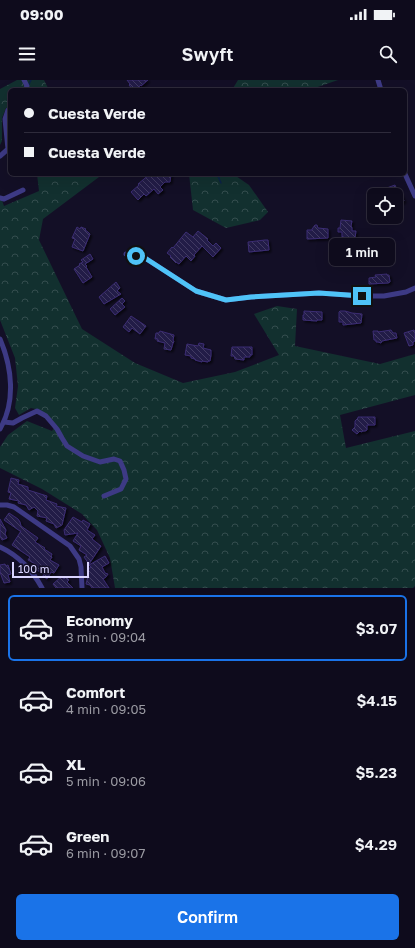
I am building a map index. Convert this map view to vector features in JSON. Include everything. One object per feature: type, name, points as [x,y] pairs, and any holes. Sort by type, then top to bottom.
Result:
[{"type":"street","points":[[8,110],[5,119],[8,142]]},
{"type":"street","points":[[0,156],[8,150]]},
{"type":"street","points":[[406,176],[415,196]]},
{"type":"street","points":[[0,198],[4,199],[23,190]]},
{"type":"street","points":[[126,254],[145,258],[196,291],[226,300],[319,293],[384,296],[406,292],[415,288]]},
{"type":"street","points":[[0,339],[8,362],[11,381],[10,400],[4,422],[0,429]]},
{"type":"street","points":[[4,422],[13,423],[37,411],[46,416],[58,428],[67,446],[83,456],[100,462],[114,459],[120,461],[126,479],[121,489],[104,496]]},
{"type":"street","points":[[0,505],[6,505],[14,508],[70,546],[79,559],[82,588]]},
{"type":"street","points":[[0,547],[13,554],[34,576],[42,588]]},
{"type":"green space","points":[[17,80],[44,80],[48,88],[8,88],[8,108],[6,108],[2,118],[2,141],[0,145],[0,89]]},
{"type":"green space","points":[[238,80],[338,80],[315,88],[233,88]]},
{"type":"green space","points":[[37,176],[100,176],[43,219],[39,240],[82,329],[135,363],[183,383],[235,372],[279,355],[254,314],[277,306],[297,309],[295,346],[380,364],[415,354],[415,395],[340,415],[346,448],[415,431],[415,586],[413,588],[115,588],[110,558],[97,530],[82,514],[42,489],[0,468],[0,447],[8,435],[27,421],[52,431],[56,425],[40,410],[31,408],[19,415],[15,408],[18,386],[15,358],[0,320],[0,195],[4,206],[39,191]]},
{"type":"green space","points":[[189,176],[236,176],[249,185],[268,212],[260,220],[226,228],[193,210]]},
{"type":"building","points":[[127,80],[148,80],[137,88],[131,88],[129,85],[130,84]]},
{"type":"building","points":[[148,176],[171,176],[170,182],[165,182],[160,187],[163,190],[158,194],[154,189],[146,196],[144,194],[138,200],[131,192],[139,185],[138,184]]},
{"type":"building","points":[[395,185],[396,188],[387,188]]},
{"type":"building","points":[[341,220],[352,221],[352,231],[356,231],[355,238],[358,238],[357,241],[359,243],[356,246],[352,246],[350,242],[342,237],[342,232],[338,232]]},
{"type":"building","points":[[315,225],[317,225],[318,228],[328,229],[328,238],[307,239],[307,230],[312,230]]},
{"type":"building","points":[[77,227],[80,229],[81,227],[86,229],[85,230],[90,234],[83,251],[72,247],[75,239],[72,238]]},
{"type":"building","points":[[198,231],[208,239],[207,240],[213,246],[216,243],[221,248],[213,257],[202,246],[191,261],[186,256],[179,264],[176,263],[167,253],[186,232],[193,237]]},
{"type":"building","points":[[268,240],[269,250],[249,252],[248,242]]},
{"type":"building","points":[[90,254],[93,259],[85,264],[92,277],[83,283],[74,269],[83,262],[81,260]]},
{"type":"building","points":[[375,275],[389,275],[390,282],[369,284],[369,278],[376,277]]},
{"type":"building","points":[[116,282],[120,288],[117,291],[121,294],[104,304],[99,297]]},
{"type":"building","points":[[122,298],[125,301],[122,304],[125,307],[115,315],[110,309]]},
{"type":"building","points":[[304,311],[322,312],[322,320],[303,320]]},
{"type":"building","points":[[340,311],[362,314],[361,323],[343,325],[343,322],[339,322]]},
{"type":"building","points":[[131,316],[146,326],[140,334],[132,328],[129,332],[123,327]]},
{"type":"building","points":[[391,330],[393,333],[396,333],[397,338],[382,341],[381,343],[374,340],[373,331],[378,332]]},
{"type":"building","points":[[414,330],[415,341],[413,342],[413,345],[409,346],[404,333]]},
{"type":"building","points":[[160,331],[174,335],[174,342],[171,350],[164,349],[165,343],[155,339],[156,333],[159,333]]},
{"type":"building","points":[[199,343],[204,344],[203,348],[211,350],[210,361],[202,362],[191,358],[191,356],[185,355],[187,344],[198,346]]},
{"type":"building","points":[[232,347],[252,347],[252,355],[250,355],[250,357],[244,357],[244,360],[235,359],[234,356],[231,356]]},
{"type":"building","points":[[358,417],[375,417],[375,425],[367,425],[367,430],[360,431],[357,434],[352,430],[355,427],[355,421]]},
{"type":"building","points":[[11,478],[19,480],[18,484],[28,487],[28,490],[47,496],[46,500],[57,504],[56,506],[66,508],[62,525],[56,528],[54,524],[46,521],[47,518],[37,516],[38,511],[34,507],[29,510],[26,505],[18,503],[19,501],[9,499],[11,493],[8,492]]},
{"type":"building","points":[[9,513],[18,519],[21,526],[38,538],[35,542],[52,554],[50,560],[59,565],[54,573],[51,572],[47,579],[43,576],[44,574],[35,569],[37,565],[28,560],[30,557],[12,545],[21,531],[4,520]]},
{"type":"building","points":[[73,517],[90,524],[87,530],[95,535],[92,539],[101,546],[89,564],[84,557],[87,555],[79,550],[81,546],[73,541],[78,533],[65,535],[64,530]]},
{"type":"building","points":[[0,519],[6,530],[5,534],[7,538],[2,540],[0,536]]},
{"type":"building","points":[[105,556],[109,563],[102,567],[105,573],[108,574],[103,579],[109,588],[92,588],[90,585],[86,584],[89,573],[87,570],[91,567],[89,565]]},
{"type":"building","points":[[5,564],[6,566],[8,565],[11,574],[8,575],[10,582],[4,583],[0,572],[0,565]]},
{"type":"building","points":[[62,576],[64,579],[66,577],[69,580],[67,582],[73,588],[56,588],[53,584]]},
{"type":"waterway","points":[[28,86],[31,80]]},
{"type":"waterway","points":[[218,176],[221,183]]},
{"type":"route","points":[[136,256],[145,258],[196,291],[226,300],[319,293],[362,296]]}]
